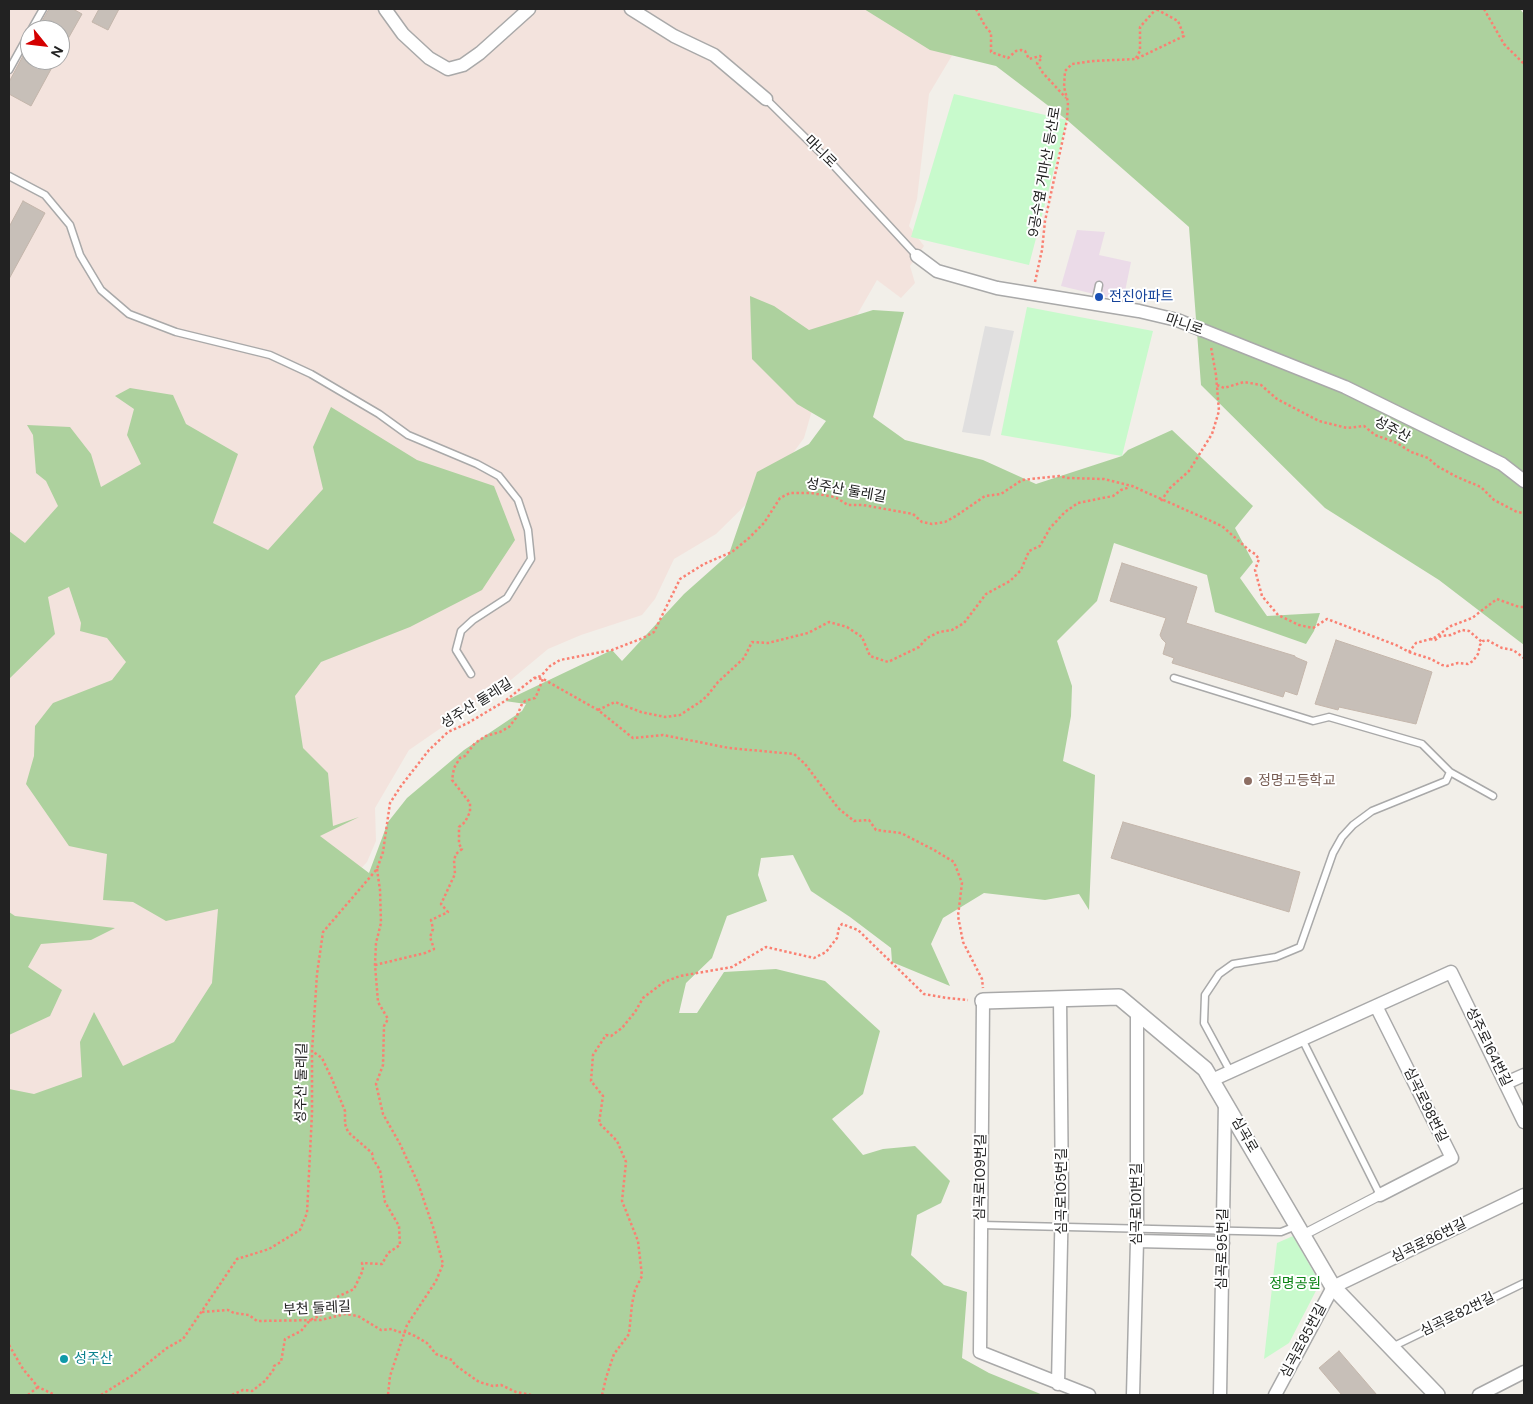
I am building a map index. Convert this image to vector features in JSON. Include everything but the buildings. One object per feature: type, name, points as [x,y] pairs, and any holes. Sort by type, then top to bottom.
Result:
[{"type":"street","points":[[385,9],[403,34],[429,58],[448,69],[463,65],[480,53],[529,9]]},
{"type":"street","points":[[631,9],[674,36],[714,55],[766,99]]},
{"type":"street","name":"마니로","points":[[917,256],[937,271],[997,288],[1139,311],[1177,320],[1346,386],[1502,464],[1524,481]]},
{"type":"street","name":"성주로164번길","points":[[1376,1006],[1451,972],[1524,1122]]},
{"type":"street","name":"심곡로","points":[[983,1001],[1118,997],[1205,1069],[1333,1287],[1437,1395]]},
{"type":"street","name":"심곡로105번길","points":[[1058,1384],[1062,1227],[1060,998]]},
{"type":"street","name":"심곡로109번길","points":[[983,1001],[980,1352],[1058,1384]]},
{"type":"street","points":[[1212,1080],[1376,1006]]},
{"type":"street","name":"심곡로98번길","points":[[1300,1230],[1380,1195],[1452,1158],[1376,1006]]},
{"type":"street","name":"심곡로101번길","points":[[1133,1395],[1137,1235],[1137,1012]]},
{"type":"street","points":[[1506,1083],[1524,1075]]},
{"type":"street","name":"심곡로95번길","points":[[1220,1395],[1225,1102]]},
{"type":"street","name":"심곡로86번길","points":[[1333,1287],[1524,1195]]},
{"type":"street","points":[[1137,1235],[1223,1237]]},
{"type":"street","name":"심곡로85번길","points":[[1275,1395],[1333,1287]]},
{"type":"street","points":[[1479,1395],[1524,1372]]},
{"type":"street","points":[[1058,1384],[1089,1395]]},
{"type":"lane","points":[[37,20],[43,9]]},
{"type":"lane","points":[[9,70],[20,50]]},
{"type":"lane","name":"마니로","points":[[766,99],[835,167],[917,256]]},
{"type":"lane","points":[[9,176],[45,195],[70,225],[80,255],[101,290],[129,314],[176,332],[270,355],[311,374],[379,414],[408,435],[477,464],[499,476],[518,500],[528,530],[531,559],[508,598],[474,620],[461,631],[456,650],[471,674]]},
{"type":"lane","points":[[1095,304],[1099,285]]},
{"type":"lane","points":[[1174,678],[1313,721],[1329,717],[1422,744],[1450,772],[1493,796]]},
{"type":"lane","points":[[1230,1071],[1204,1023],[1205,995],[1219,974],[1233,964],[1276,957],[1300,947],[1333,853],[1342,837],[1353,825],[1372,811],[1446,781],[1450,772]]},
{"type":"lane","points":[[1302,1039],[1380,1195]]},
{"type":"lane","points":[[981,1225],[1062,1227],[1137,1235]]},
{"type":"lane","points":[[1223,1237],[1300,1230]]},
{"type":"lane","name":"심곡로82번길","points":[[1391,1347],[1524,1283]]},
{"type":"path","points":[[976,9],[991,34],[991,52],[1008,58],[1016,51],[1021,50],[1024,51],[1029,59],[1040,56],[1042,58],[1037,63],[1043,73],[1068,102]]},
{"type":"path","points":[[1136,59],[1140,51],[1140,27],[1156,9]]},
{"type":"path","name":"9공수옆 거마산 등산로","points":[[1033,294],[1042,250],[1045,221],[1067,120],[1068,102],[1064,87],[1065,71],[1072,64],[1136,59],[1184,36],[1178,21],[1156,9]]},
{"type":"path","points":[[1484,9],[1504,44],[1524,64]]},
{"type":"path","points":[[1161,501],[1170,488],[1189,471],[1212,434],[1219,411],[1217,385],[1208,333]]},
{"type":"path","name":"성주산","points":[[1217,385],[1224,388],[1244,382],[1261,385],[1277,399],[1320,421],[1347,428],[1364,426],[1375,435],[1428,458],[1437,466],[1481,487],[1494,500],[1517,512],[1524,513]]},
{"type":"path","name":"성주산 둘레길","points":[[101,1395],[127,1379],[167,1348],[183,1339],[237,1260],[270,1249],[300,1230],[307,1213],[312,1113],[312,1051],[317,974],[323,932],[377,869],[383,852],[390,803],[401,786],[429,750],[448,732],[468,723],[497,705],[534,678],[541,676],[550,666],[560,660],[612,650],[654,632],[680,579],[704,564],[732,552],[764,523],[780,498],[790,493],[835,497],[848,505],[897,510],[913,514],[922,522],[932,524],[945,522],[985,496],[1001,494],[1022,480],[1059,476],[1104,479],[1132,486],[1161,501],[1222,526],[1259,559],[1255,570],[1260,593],[1278,615],[1299,625],[1313,628],[1327,620],[1396,645],[1409,652]]},
{"type":"path","points":[[598,710],[615,702],[641,712],[665,716],[680,715],[707,696],[718,682],[744,658],[752,642],[768,644],[808,633],[829,622],[847,627],[862,638],[870,656],[888,662],[919,647],[927,638],[940,632],[952,630],[964,623],[986,594],[1010,580],[1021,570],[1029,551],[1040,546],[1050,528],[1065,512],[1078,503],[1113,496],[1121,490],[1132,486]]},
{"type":"path","points":[[1524,607],[1497,599],[1472,618],[1451,626],[1430,639],[1416,643],[1409,652],[1432,659],[1442,665],[1468,664],[1478,654],[1482,642],[1487,640],[1502,648],[1513,650],[1524,658]]},
{"type":"path","points":[[1430,639],[1435,640],[1455,632],[1469,631],[1482,642]]},
{"type":"path","points":[[534,678],[543,679],[598,710],[634,738],[663,735],[729,748],[794,754],[805,764],[838,808],[854,821],[869,820],[876,830],[900,833],[954,862],[962,883],[958,916],[963,942],[982,979],[983,1001],[924,994],[858,930],[842,924],[837,938],[826,952],[814,958],[766,947],[732,967],[680,976],[664,982],[642,998],[635,1012],[622,1028],[611,1036],[606,1035],[593,1055],[591,1081],[603,1096],[599,1123],[617,1141],[626,1162],[622,1201],[638,1241],[642,1276],[635,1290],[629,1334],[614,1354],[602,1395]]},
{"type":"path","points":[[375,965],[425,953],[434,949],[430,937],[433,929],[431,920],[448,912],[441,904],[455,874],[454,860],[456,854],[462,848],[459,844],[459,827],[465,822],[470,812],[470,803],[452,780],[454,768],[460,758],[465,756],[476,743],[486,736],[509,727],[516,718],[522,704],[535,698],[543,679]]},
{"type":"path","points":[[377,869],[381,923],[376,943],[375,965],[378,1002],[388,1019],[384,1026],[383,1065],[376,1084],[383,1114],[400,1144],[418,1183],[443,1264],[436,1281],[407,1325],[390,1376],[388,1395]]},
{"type":"path","points":[[232,1395],[243,1390],[252,1391],[265,1381],[274,1369],[274,1366],[281,1362],[286,1339],[301,1331],[310,1320],[321,1315],[320,1310],[323,1307],[328,1308],[335,1298],[354,1289],[364,1270],[362,1264],[382,1264],[388,1253],[400,1245],[399,1226],[385,1202],[380,1170],[373,1159],[372,1153],[348,1132],[345,1124],[345,1111],[332,1078],[322,1058],[312,1051]]},
{"type":"path","name":"부천 둘레길","points":[[202,1312],[228,1310],[234,1313],[249,1315],[257,1321],[320,1320],[345,1314],[358,1316],[380,1330],[392,1329],[398,1332],[406,1332],[427,1343],[436,1354],[452,1360],[455,1366],[479,1382],[493,1386],[501,1385],[516,1392],[531,1395]]},
{"type":"path","points":[[9,1345],[38,1388],[55,1395]]},
{"type":"path","points":[[28,1395],[38,1388]]},
{"type":"shaded area","points":[[9,9],[965,9],[972,22],[929,94],[917,199],[909,226],[924,246],[910,266],[915,283],[901,298],[877,280],[822,376],[804,438],[779,472],[716,534],[674,559],[655,599],[642,615],[581,635],[548,649],[512,679],[409,750],[375,808],[376,841],[367,862],[338,893],[9,1307]]},
{"type":"shaded area","points":[[1077,230],[1105,232],[1099,255],[1131,262],[1123,301],[1061,286]]},
{"type":"shaded area","points":[[985,326],[1014,331],[990,436],[962,432]]},
{"type":"green space","points":[[864,9],[1520,9],[1524,14],[1524,645],[1439,580],[1325,508],[1201,385],[1189,227],[1067,120],[996,66],[930,50]]},
{"type":"green space","points":[[954,94],[1067,120],[1029,265],[911,237]]},
{"type":"green space","points":[[750,296],[774,306],[809,330],[873,310],[904,312],[873,417],[905,440],[983,460],[1036,484],[1122,456],[1128,450],[1172,430],[1253,506],[1235,528],[1253,562],[1240,578],[1267,616],[1320,613],[1314,631],[1306,644],[1215,612],[1207,575],[1114,543],[1097,601],[1057,641],[1072,686],[1071,716],[1063,761],[1095,775],[1089,910],[1079,894],[1045,900],[984,893],[943,918],[931,944],[950,986],[892,962],[891,948],[811,891],[793,855],[761,858],[758,875],[767,901],[727,916],[712,958],[686,983],[679,1013],[697,1013],[724,972],[776,969],[825,981],[880,1031],[863,1094],[832,1119],[863,1155],[883,1149],[915,1146],[950,1181],[941,1203],[917,1215],[911,1255],[944,1285],[967,1292],[962,1358],[989,1373],[1043,1395],[9,1395],[9,1089],[34,1094],[82,1077],[80,1042],[94,1012],[123,1066],[174,1042],[212,983],[218,909],[166,921],[133,902],[103,900],[107,854],[69,846],[26,784],[34,756],[35,726],[53,703],[112,680],[126,662],[107,638],[80,631],[81,623],[69,587],[48,597],[55,634],[9,679],[9,531],[25,543],[58,506],[46,481],[36,473],[33,435],[27,425],[70,427],[91,454],[101,487],[141,464],[127,435],[134,409],[115,396],[130,388],[173,395],[186,424],[238,454],[213,523],[268,550],[323,489],[313,447],[331,407],[417,460],[494,486],[515,540],[482,590],[410,627],[321,662],[295,696],[303,748],[328,773],[333,826],[359,817],[320,836],[369,873],[388,822],[407,798],[464,750],[522,711],[526,704],[505,701],[612,650],[622,661],[684,594],[729,554],[757,472],[809,444],[826,421],[797,404],[752,359]]},
{"type":"green space","points":[[1027,307],[1153,331],[1122,456],[1001,435]]},
{"type":"green space","points":[[9,912],[15,916],[115,928],[91,940],[41,944],[28,967],[62,990],[50,1016],[9,1035]]},
{"type":"green space","name":"정명공원","points":[[1293,1236],[1320,1283],[1289,1343],[1264,1359],[1277,1243]]},
{"type":"place","name":"전진아파트","points":[[1099,297]]},
{"type":"place","name":"정명고등학교","points":[[1248,781]]},
{"type":"place","name":"성주산","points":[[64,1359]]}]
